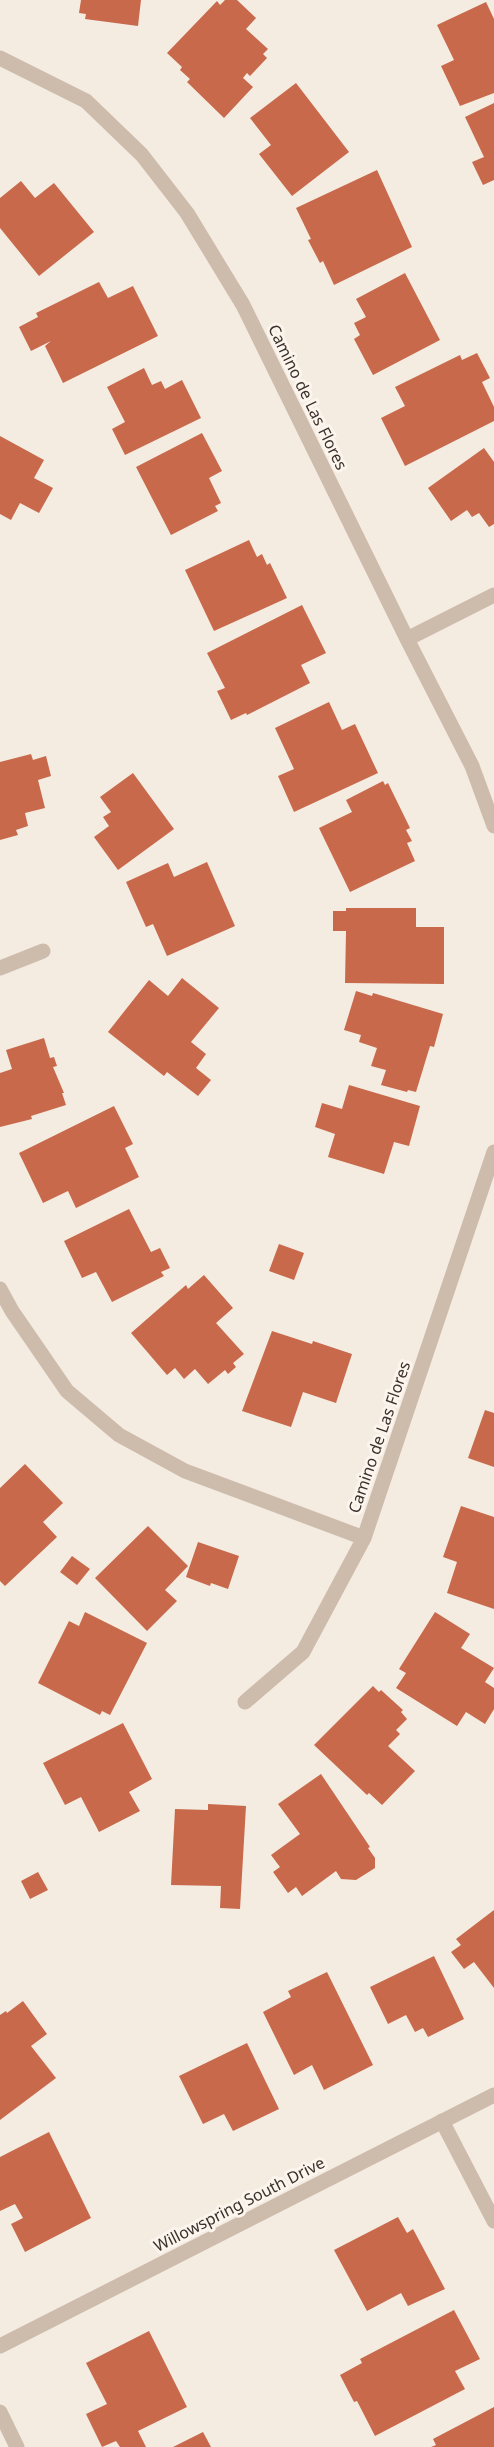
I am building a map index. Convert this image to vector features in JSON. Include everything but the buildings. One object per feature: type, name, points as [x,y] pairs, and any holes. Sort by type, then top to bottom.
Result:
[{"type":"street","name":"Camino de Las Flores","points":[[0,58],[86,101],[142,155],[187,213],[243,305],[472,766],[494,826]]},
{"type":"street","points":[[407,639],[494,595]]},
{"type":"street","points":[[0,968],[43,951]]},
{"type":"street","name":"Camino de Las Flores","points":[[245,1702],[303,1652],[364,1538],[494,1152]]},
{"type":"street","points":[[0,1289],[12,1311],[67,1391],[118,1435],[185,1471],[364,1538]]},
{"type":"street","name":"Willowspring South Drive","points":[[0,2346],[494,2095]]},
{"type":"street","points":[[442,2121],[494,2221]]},
{"type":"street","points":[[0,2412],[17,2447]]}]
